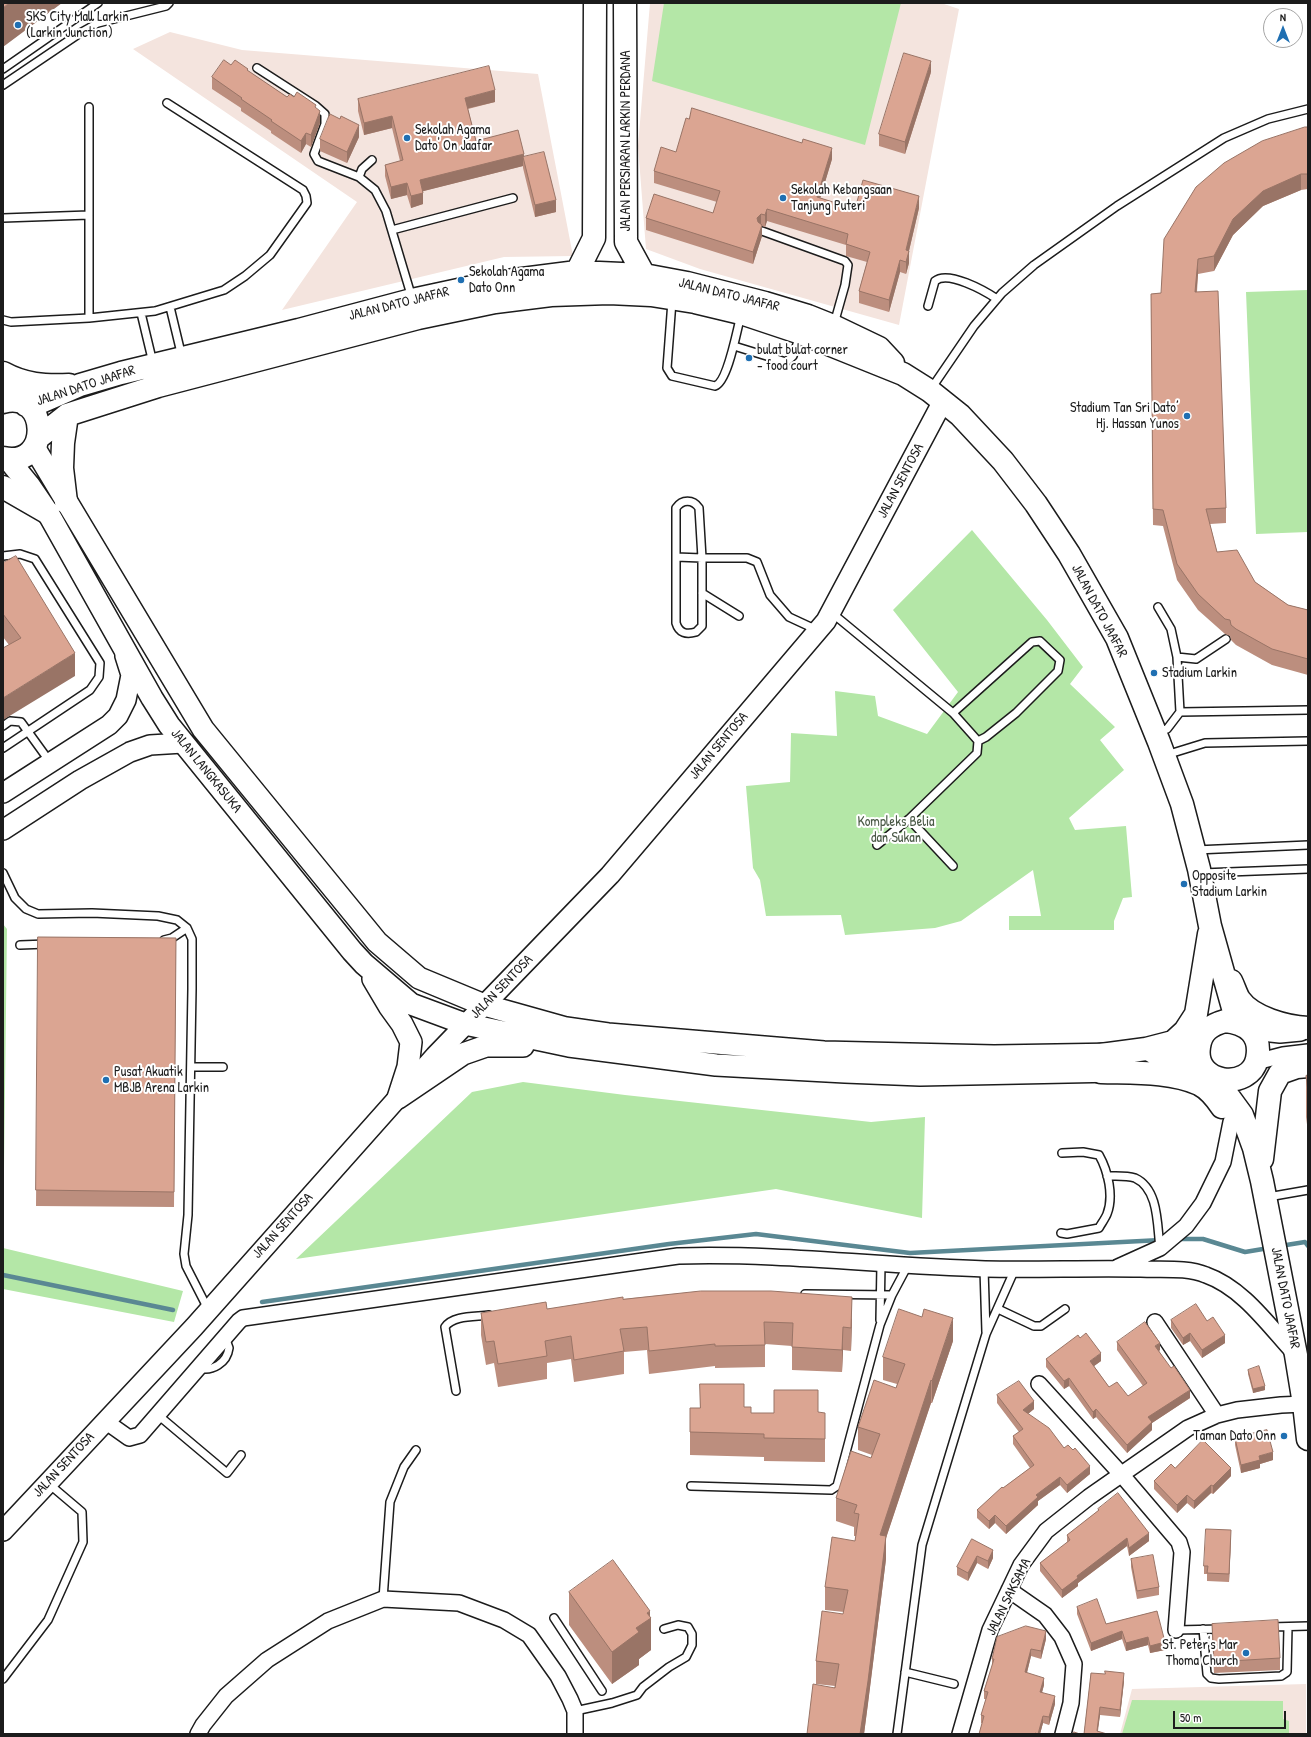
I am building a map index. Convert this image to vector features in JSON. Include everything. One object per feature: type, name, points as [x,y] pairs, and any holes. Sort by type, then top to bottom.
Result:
[{"type":"main road","points":[[577,272],[594,238],[595,3]]},
{"type":"main road","name":"JALAN PERSIARAN LARKIN PERDANA","points":[[625,3],[626,242],[644,275]]},
{"type":"main road","name":"JALAN DATO JAAFAR","points":[[12,398],[41,402],[80,385],[412,300],[491,283],[577,272],[644,275],[717,290],[808,316],[879,348],[903,374]]},
{"type":"main road","name":"JALAN DATO JAAFAR","points":[[6,458],[18,458],[27,454],[36,443],[67,415],[110,400],[208,372],[418,318],[495,302],[551,295],[609,293],[651,295],[695,302],[741,313],[801,333],[903,374],[936,396],[978,432],[1004,461],[1036,504],[1069,554],[1117,638],[1182,804],[1200,873],[1212,936],[1244,1027]]},
{"type":"main road","points":[[3,373],[16,380],[31,385],[80,385]]},
{"type":"main road","points":[[12,398],[33,411],[38,420],[40,429],[36,443],[57,508],[203,729],[377,942],[419,978],[484,1006],[566,1028],[608,1034],[816,1052],[994,1056],[1101,1064],[1178,1067],[1230,1080],[1244,1076],[1255,1064],[1257,1046],[1244,1027],[1225,1021],[1207,1032],[1191,1046],[1182,1050],[1101,1064],[920,1075],[716,1065],[569,1046],[486,1046],[464,1054],[398,1098]]},
{"type":"main road","points":[[57,508],[67,415]]},
{"type":"main road","name":"JALAN LANGKASUKA","points":[[6,458],[29,485],[57,508],[116,632],[152,698],[183,743],[364,964],[411,1004],[465,1024],[569,1046]]},
{"type":"main road","points":[[3,487],[57,508]]},
{"type":"main road","points":[[1101,1064],[1173,1042],[1186,1031],[1196,1014],[1212,936]]},
{"type":"main road","points":[[1212,936],[1240,999],[1251,1010],[1277,1023],[1294,1027],[1308,1028]]},
{"type":"main road","name":"JALAN DATO JAAFAR","points":[[1207,1032],[1213,976],[1212,936]]},
{"type":"main road","points":[[364,964],[389,1006],[402,1024],[411,1042],[408,1067],[398,1098]]},
{"type":"main road","points":[[1207,1032],[1198,1053],[1199,1061],[1209,1074]]},
{"type":"main road","points":[[1101,1064],[1179,1077],[1200,1084],[1215,1096],[1262,1176]]},
{"type":"main road","name":"JALAN DATO JAAFAR","points":[[1255,1064],[1262,1176]]},
{"type":"main road","points":[[1262,1176],[1270,1091],[1280,1073],[1297,1067],[1308,1066]]},
{"type":"main road","name":"JALAN DATO JAAFAR","points":[[1209,1074],[1242,1115],[1262,1176],[1296,1355],[1308,1439]]},
{"type":"street","name":"JALAN SENTOSA","points":[[3,1531],[208,1309],[435,1056],[610,875],[832,612],[936,396]]},
{"type":"street","points":[[4,791],[108,725],[118,716],[126,700],[131,675],[116,632]]},
{"type":"street","points":[[3,830],[80,780],[130,752],[150,745],[183,743]]},
{"type":"street","points":[[1244,1027],[1280,1035],[1308,1033]]},
{"type":"street","points":[[1255,1064],[1283,1055],[1308,1052]]},
{"type":"street","points":[[1114,1268],[1161,1242],[1186,1226],[1203,1203],[1223,1162],[1231,1122]]},
{"type":"street","points":[[105,1421],[129,1438],[140,1435],[239,1321],[248,1318],[678,1256],[711,1255],[818,1258],[908,1266],[984,1269],[1114,1268],[1176,1270],[1203,1274],[1217,1278],[1230,1287],[1252,1307],[1296,1355]]},
{"type":"street","points":[[1155,1322],[1217,1415]]},
{"type":"street","points":[[1039,1384],[1121,1474],[1179,1542],[1182,1552],[1176,1630]]},
{"type":"street","name":"JALAN SAKSAMA","points":[[960,1734],[990,1630],[1021,1566],[1046,1531],[1089,1497],[1188,1428],[1217,1415],[1259,1407],[1304,1404]]},
{"type":"street","points":[[1009,1590],[1045,1616],[1062,1637],[1074,1664],[1071,1703],[1063,1734]]},
{"type":"street","points":[[198,1734],[203,1725],[226,1696],[267,1660],[328,1621],[382,1599],[459,1604],[504,1620],[529,1635],[558,1676],[575,1711],[575,1734]]},
{"type":"lane","points":[[3,69],[98,3]]},
{"type":"lane","points":[[3,85],[98,22],[166,6],[169,3]]},
{"type":"lane","points":[[257,68],[316,106],[325,114],[325,124],[314,154],[318,161],[359,177],[375,190],[386,211],[412,300]]},
{"type":"lane","points":[[3,320],[11,322],[89,318],[155,311],[224,290],[245,276],[270,255],[307,203],[303,190],[167,103]]},
{"type":"lane","points":[[89,107],[89,318]]},
{"type":"lane","points":[[936,396],[974,326],[997,299],[1034,265],[1117,206],[1224,138],[1268,119],[1308,109]]},
{"type":"lane","points":[[359,177],[362,169],[372,160]]},
{"type":"lane","points":[[392,230],[512,198]]},
{"type":"lane","points":[[3,218],[89,215]]},
{"type":"lane","points":[[762,231],[845,261],[848,265],[845,285],[833,326]]},
{"type":"lane","points":[[928,306],[935,281],[944,277],[977,286],[997,299]]},
{"type":"lane","points":[[673,298],[666,360],[667,368],[672,376],[715,386],[720,385],[723,380],[734,346],[741,313]]},
{"type":"lane","points":[[170,307],[182,359]]},
{"type":"lane","points":[[141,312],[154,366]]},
{"type":"lane","points":[[734,346],[786,362],[793,356],[801,333]]},
{"type":"lane","points":[[689,501],[696,504],[700,512],[702,558],[702,626],[696,632],[684,633],[680,630],[676,622],[676,508],[682,502],[689,501]]},
{"type":"lane","points":[[3,556],[20,554],[35,559],[100,663],[99,677],[90,690],[3,748]]},
{"type":"lane","points":[[676,557],[746,558],[757,562],[770,595],[789,617],[817,630]]},
{"type":"lane","points":[[702,593],[739,616]]},
{"type":"lane","points":[[1155,732],[1167,729],[1180,712],[1177,656],[1171,628],[1158,607]]},
{"type":"lane","points":[[832,612],[953,714],[978,741],[977,753],[909,819],[876,845]]},
{"type":"lane","points":[[1177,656],[1196,658],[1226,639]]},
{"type":"lane","points":[[953,714],[1032,642],[1040,640],[1060,660],[1058,671],[1016,713],[986,737],[978,741]]},
{"type":"lane","points":[[1180,712],[1308,710]]},
{"type":"lane","points":[[3,726],[10,721],[16,720],[21,722],[50,762]]},
{"type":"lane","points":[[1164,756],[1205,743],[1308,740]]},
{"type":"lane","points":[[909,819],[953,866]]},
{"type":"lane","points":[[1194,850],[1308,845]]},
{"type":"lane","points":[[1200,873],[1308,869]]},
{"type":"lane","points":[[3,873],[15,898],[26,909],[38,914],[92,913],[158,916],[177,920],[187,928],[192,939],[191,1067],[188,1215],[184,1254],[186,1266],[208,1309]]},
{"type":"lane","points":[[154,940],[172,938],[187,928]]},
{"type":"lane","points":[[20,945],[51,944]]},
{"type":"lane","points":[[191,1067],[223,1067]]},
{"type":"lane","points":[[1061,1233],[1067,1234],[1099,1228],[1107,1214],[1110,1196],[1107,1176],[1103,1162],[1099,1155],[1083,1152],[1062,1153]]},
{"type":"lane","points":[[1107,1176],[1134,1178],[1145,1186],[1154,1200],[1161,1242]]},
{"type":"lane","points":[[1262,1176],[1308,1190]]},
{"type":"lane","points":[[880,1325],[881,1264]]},
{"type":"lane","points":[[691,1486],[830,1490],[837,1486],[880,1325],[892,1295],[908,1266]]},
{"type":"lane","points":[[984,1269],[986,1334]]},
{"type":"lane","points":[[897,1734],[922,1545],[986,1334],[1015,1269]]},
{"type":"lane","points":[[800,1294],[892,1295]]},
{"type":"lane","points":[[998,1309],[1034,1326],[1041,1326],[1065,1309]]},
{"type":"lane","points":[[456,1391],[445,1327],[448,1322],[456,1319],[495,1315]]},
{"type":"lane","points":[[158,1415],[227,1473],[241,1455]]},
{"type":"lane","points":[[382,1599],[390,1502],[404,1467],[416,1450]]},
{"type":"lane","points":[[3,1679],[48,1620],[83,1542],[82,1512],[47,1483]]},
{"type":"lane","points":[[554,1618],[602,1691]]},
{"type":"lane","points":[[575,1711],[612,1703],[637,1695],[644,1687],[669,1667],[686,1657],[692,1645],[692,1634],[688,1627],[678,1625],[664,1629]]},
{"type":"lane","points":[[1265,1628],[1308,1626]]},
{"type":"lane","points":[[1203,1629],[1207,1674],[1211,1678],[1219,1679],[1284,1675],[1287,1672],[1288,1627]]},
{"type":"lane","points":[[1176,1630],[1226,1629]]},
{"type":"lane","points":[[905,1672],[954,1684]]},
{"type":"shaded area","name":"Sekolah Kebangsaan Tanjung Puteri","points":[[650,3],[941,3],[959,9],[899,325],[700,269],[646,249],[638,146]]},
{"type":"shaded area","name":"Sekolah Agama Dato' On Jaafar","points":[[170,32],[242,50],[538,74],[573,256],[504,257],[282,310],[357,202],[133,49]]},
{"type":"shaded area","points":[[1306,1684],[1306,1734],[1120,1734],[1132,1689]]},
{"type":"green space","points":[[664,3],[901,3],[865,145],[652,81]]},
{"type":"green space","points":[[1308,290],[1308,532],[1256,534],[1246,292]]},
{"type":"green space","name":"Kompleks Belia dan Sukan","points":[[972,530],[1047,620],[1083,667],[1070,684],[1115,727],[1100,740],[1124,770],[1069,818],[1075,830],[1126,826],[1132,897],[1123,898],[1114,921],[1114,930],[1009,930],[1009,916],[1041,916],[1033,870],[961,921],[935,928],[845,935],[841,915],[766,916],[760,880],[753,868],[746,786],[790,782],[791,733],[837,736],[835,691],[875,696],[878,716],[927,734],[958,692],[893,610]]},
{"type":"green space","points":[[3,924],[7,929],[3,1248]]},
{"type":"green space","points":[[523,1082],[625,1095],[871,1122],[925,1117],[922,1218],[776,1189],[296,1259],[472,1092]]},
{"type":"green space","points":[[3,1248],[183,1291],[174,1322],[3,1289]]},
{"type":"green space","points":[[1132,1700],[1283,1701],[1283,1719],[1289,1721],[1289,1734],[1122,1734]]},
{"type":"building","points":[[3,3],[9,3],[3,8]]},
{"type":"building","points":[[904,53],[931,61],[905,142],[879,134]]},
{"type":"building","points":[[224,60],[231,65],[235,60],[287,97],[290,94],[294,97],[297,92],[316,105],[315,107],[320,111],[311,135],[306,133],[301,141],[271,121],[272,120],[212,77]]},
{"type":"building","points":[[489,66],[495,90],[465,98],[476,141],[518,130],[524,154],[420,180],[423,193],[411,196],[407,183],[391,187],[385,165],[403,160],[392,116],[364,123],[358,99]]},
{"type":"building","points":[[692,108],[802,143],[803,139],[832,148],[817,197],[855,209],[863,180],[919,196],[906,250],[909,251],[906,262],[900,260],[889,300],[859,291],[870,252],[846,244],[848,234],[767,209],[765,215],[761,214],[757,218],[758,222],[762,225],[753,252],[646,218],[654,194],[713,213],[720,191],[654,171],[661,147],[676,152],[686,118],[689,119]]},
{"type":"building","points":[[330,114],[340,119],[341,116],[359,125],[347,152],[320,139]]},
{"type":"building","name":"Stadium Tan Sri Dato’ Hj. Hassan Yunos","points":[[1308,127],[1308,174],[1301,174],[1263,191],[1233,219],[1214,256],[1198,259],[1195,292],[1218,291],[1226,508],[1206,509],[1217,552],[1237,550],[1255,582],[1288,605],[1308,610],[1308,659],[1272,649],[1236,629],[1231,625],[1230,620],[1225,619],[1198,594],[1177,564],[1163,510],[1153,509],[1151,294],[1161,293],[1164,239],[1196,187],[1224,163],[1262,141]]},
{"type":"building","points":[[544,152],[556,200],[535,205],[523,157]]},
{"type":"building","points":[[16,556],[75,653],[3,698],[3,648],[21,638],[3,614],[3,563]]},
{"type":"building","name":"Pusat Akuatik MBJB Arena Larkin","points":[[38,937],[176,938],[174,1192],[36,1190]]},
{"type":"building","points":[[1308,1075],[1308,1091],[1306,1076]]},
{"type":"building","points":[[701,1291],[771,1291],[852,1297],[851,1328],[843,1327],[842,1350],[792,1347],[793,1323],[764,1322],[765,1345],[715,1346],[715,1344],[649,1351],[647,1327],[620,1329],[624,1351],[574,1360],[571,1336],[545,1341],[547,1356],[498,1364],[494,1341],[486,1342],[481,1313],[546,1302],[547,1309],[623,1297],[623,1299]]},
{"type":"building","points":[[1196,1304],[1207,1321],[1213,1317],[1225,1335],[1202,1350],[1190,1333],[1183,1338],[1171,1320]]},
{"type":"building","points":[[899,1309],[922,1317],[924,1309],[953,1318],[880,1535],[886,1536],[860,1734],[807,1734],[813,1684],[835,1688],[839,1664],[816,1661],[822,1611],[843,1614],[848,1590],[825,1587],[832,1537],[855,1541],[859,1514],[854,1513],[857,1505],[836,1498],[851,1451],[871,1458],[880,1434],[858,1427],[874,1380],[896,1388],[905,1364],[883,1357]]},
{"type":"building","points":[[1145,1322],[1160,1343],[1155,1346],[1171,1368],[1174,1366],[1190,1390],[1148,1417],[1152,1422],[1127,1445],[1096,1409],[1093,1412],[1069,1378],[1064,1381],[1046,1359],[1078,1335],[1080,1338],[1086,1333],[1101,1353],[1090,1361],[1109,1387],[1117,1382],[1128,1396],[1147,1383],[1117,1342]]},
{"type":"building","points":[[1259,1366],[1265,1386],[1253,1389],[1248,1370]]},
{"type":"building","points":[[1019,1381],[1034,1401],[1023,1410],[1049,1428],[1064,1448],[1068,1445],[1073,1450],[1075,1448],[1090,1466],[1067,1485],[1060,1477],[1036,1495],[1038,1497],[1006,1526],[995,1515],[989,1521],[977,1510],[1002,1487],[1003,1488],[1034,1465],[1013,1436],[1023,1429],[997,1395]]},
{"type":"building","points":[[700,1384],[744,1384],[744,1407],[751,1407],[751,1413],[774,1413],[774,1390],[818,1390],[818,1412],[825,1413],[825,1439],[764,1438],[764,1434],[690,1432],[690,1408],[700,1408]]},
{"type":"building","points":[[1267,1430],[1273,1452],[1259,1456],[1260,1460],[1241,1465],[1235,1438]]},
{"type":"building","points":[[1203,1440],[1231,1468],[1213,1486],[1211,1485],[1194,1501],[1187,1495],[1177,1505],[1154,1481],[1171,1464],[1175,1468]]},
{"type":"building","points":[[1118,1493],[1149,1533],[1129,1548],[1127,1538],[1077,1576],[1078,1578],[1062,1590],[1040,1563],[1070,1540],[1067,1535]]},
{"type":"building","points":[[1206,1529],[1231,1530],[1229,1574],[1207,1573],[1208,1566],[1204,1566]]},
{"type":"building","points":[[972,1539],[993,1550],[988,1561],[977,1556],[968,1573],[957,1567]]},
{"type":"building","points":[[1153,1555],[1159,1587],[1137,1591],[1131,1559]]},
{"type":"building","points":[[613,1560],[650,1611],[647,1613],[651,1618],[636,1628],[639,1632],[612,1652],[569,1592]]},
{"type":"building","points":[[1097,1599],[1106,1624],[1157,1611],[1165,1642],[1150,1646],[1148,1637],[1126,1643],[1122,1631],[1091,1643],[1077,1607]]},
{"type":"building","name":"St. Peter's Mar Thoma Church","points":[[1278,1620],[1280,1658],[1214,1662],[1212,1624]]},
{"type":"building","points":[[1026,1626],[1046,1631],[1041,1651],[1031,1649],[1025,1672],[1044,1678],[1040,1692],[1055,1696],[1049,1717],[1043,1716],[1038,1734],[979,1734],[984,1716],[981,1715],[988,1692],[984,1691],[994,1659],[992,1659],[997,1637]]},
{"type":"building","points":[[1105,1671],[1124,1673],[1120,1710],[1100,1707],[1097,1731],[1107,1734],[1084,1734],[1091,1673],[1105,1674]]},
{"type":"waterway","points":[[262,1302],[669,1244],[756,1234],[910,1253],[1161,1240]]},
{"type":"waterway","points":[[1177,1239],[1203,1239],[1245,1252],[1269,1248]]},
{"type":"waterway","points":[[1280,1246],[1305,1242],[1308,1246]]},
{"type":"waterway","points":[[3,1275],[173,1310]]},
{"type":"place","name":"SKS City Mall Larkin (Larkin Junction)","points":[[18,25]]},
{"type":"place","name":"Sekolah Agama Dato' On Jaafar","points":[[407,138]]},
{"type":"place","name":"Sekolah Kebangsaan Tanjung Puteri","points":[[783,198]]},
{"type":"place","name":"Sekolah Agama Dato Onn","points":[[461,280]]},
{"type":"place","name":"bulat bulat corner - food court","points":[[749,358]]},
{"type":"place","name":"Stadium Tan Sri Dato’ Hj. Hassan Yunos","points":[[1187,416]]},
{"type":"place","name":"Stadium Larkin","points":[[1154,673]]},
{"type":"place","name":"Opposite Stadium Larkin","points":[[1184,884]]},
{"type":"place","name":"Pusat Akuatik MBJB Arena Larkin","points":[[106,1080]]},
{"type":"place","name":"Taman Dato Onn","points":[[1284,1436]]},
{"type":"place","name":"St. Peter's Mar Thoma Church","points":[[1246,1653]]}]
